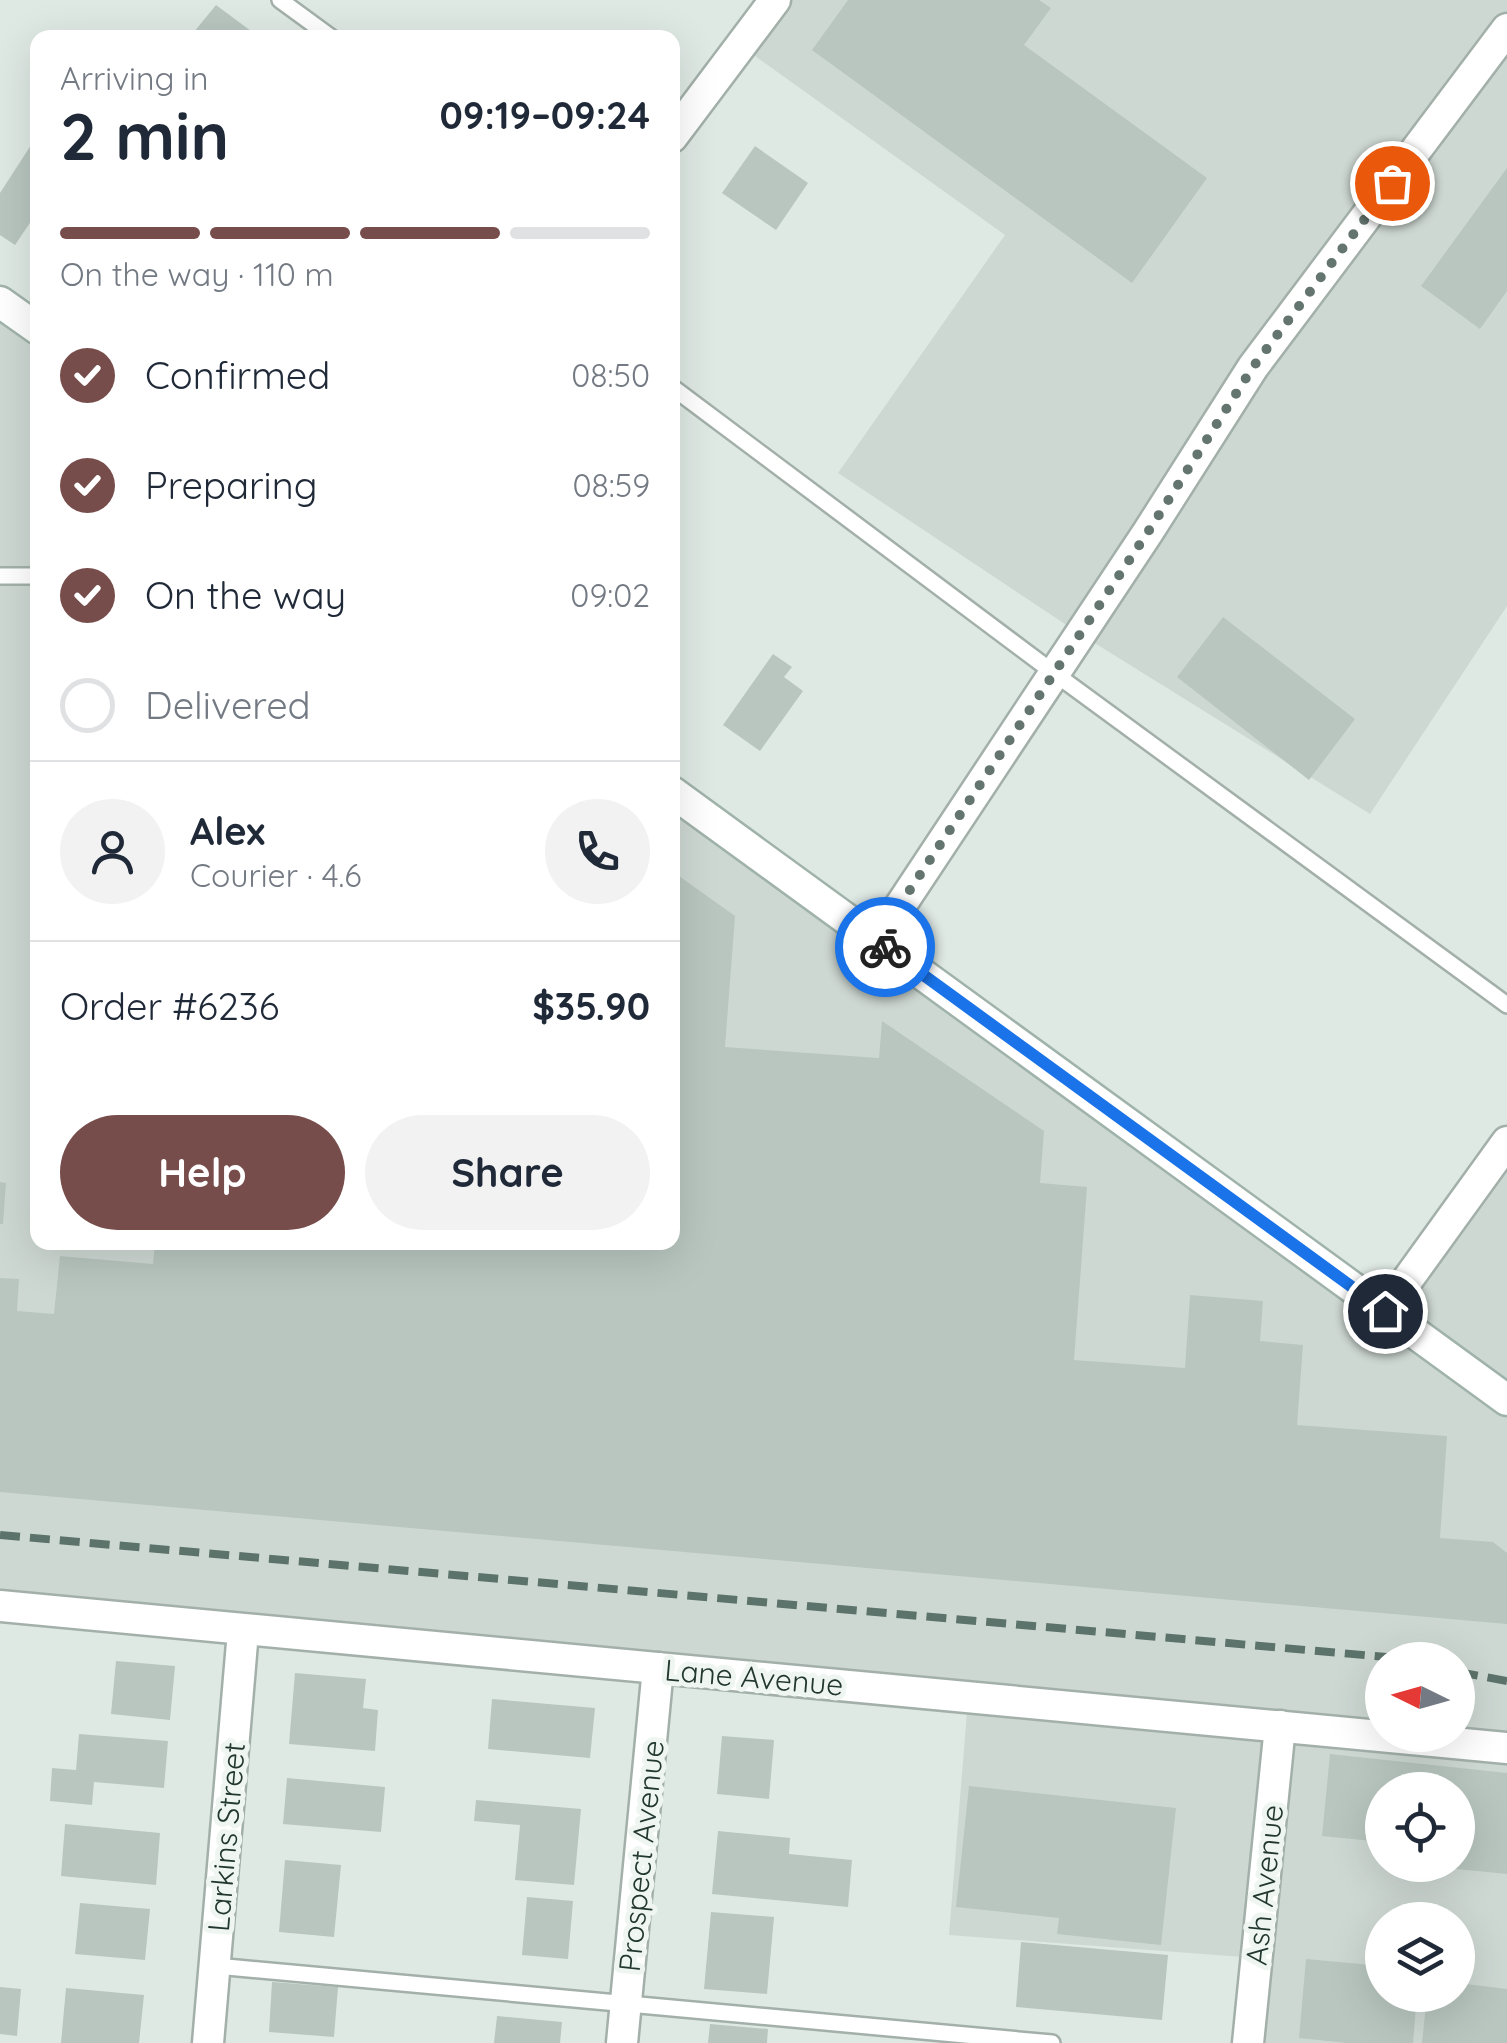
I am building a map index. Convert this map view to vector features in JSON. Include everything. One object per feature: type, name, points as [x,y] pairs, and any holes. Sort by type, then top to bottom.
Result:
[{"type":"street","points":[[680,127],[775,0]]},
{"type":"street","points":[[876,941],[1253,367],[1507,29]]},
{"type":"street","points":[[0,302],[30,323]]},
{"type":"street","points":[[680,798],[1507,1400]]},
{"type":"street","points":[[1385,1311],[1507,1142]]},
{"type":"street","name":"Lane Avenue","points":[[0,1606],[1507,1748]]},
{"type":"street","name":"Larkins Street","points":[[208,2043],[243,1631]]},
{"type":"street","name":"Prospect Avenue","points":[[622,2043],[658,1668]]},
{"type":"street","name":"Ash Avenue","points":[[1248,2043],[1280,1726]]},
{"type":"lane","points":[[280,0],[321,30]]},
{"type":"lane","points":[[680,393],[1054,674],[1507,1005]]},
{"type":"lane","points":[[0,576],[30,576]]},
{"type":"lane","points":[[216,1966],[1052,2043]]},
{"type":"shaded area","points":[[775,0],[1507,0],[1507,606],[1370,814],[1080,634],[838,473],[1005,235],[741,46]]},
{"type":"shaded area","points":[[0,303],[30,325],[30,1250],[680,1250],[680,798],[1384,1310],[1507,1142],[1507,2043],[1248,2043],[1256,1958],[949,1935],[968,1699],[0,1609]]},
{"type":"building","points":[[848,0],[1039,0],[1051,8],[1024,45],[1207,178],[1132,283],[812,50]]},
{"type":"building","points":[[216,5],[250,30],[196,30]]},
{"type":"building","points":[[755,146],[808,183],[776,230],[722,193]]},
{"type":"building","points":[[30,147],[30,223],[15,245],[0,235],[0,193]]},
{"type":"building","points":[[1507,168],[1507,291],[1480,329],[1421,286]]},
{"type":"building","points":[[1223,617],[1355,719],[1309,780],[1177,677]]},
{"type":"building","points":[[773,654],[792,667],[784,677],[803,691],[760,751],[723,725]]},
{"type":"building","points":[[680,877],[735,916],[725,1047],[879,1058],[882,1021],[1044,1131],[1040,1183],[1087,1187],[1074,1360],[1185,1368],[1190,1295],[1263,1301],[1260,1341],[1303,1345],[1297,1425],[1447,1436],[1440,1538],[1493,1542],[1507,1553],[1507,1624],[0,1492],[0,1278],[19,1279],[17,1311],[54,1314],[60,1256],[153,1264],[154,1250],[680,1250]]},
{"type":"building","points":[[0,1182],[6,1183],[3,1224],[0,1224]]},
{"type":"building","points":[[116,1661],[175,1666],[170,1720],[111,1714]]},
{"type":"building","points":[[295,1673],[366,1679],[363,1708],[378,1710],[375,1751],[289,1744]]},
{"type":"building","points":[[492,1699],[595,1708],[590,1758],[488,1749]]},
{"type":"building","points":[[79,1734],[168,1741],[164,1788],[94,1782],[92,1805],[50,1801],[52,1768],[76,1770]]},
{"type":"building","points":[[722,1736],[774,1740],[769,1799],[717,1794]]},
{"type":"building","points":[[1330,1754],[1507,1773],[1507,1874],[1475,1871],[1475,1772],[1365,1772],[1365,1840],[1322,1836]]},
{"type":"building","points":[[287,1778],[385,1787],[381,1832],[283,1824]]},
{"type":"building","points":[[969,1786],[1176,1808],[1161,1945],[1057,1934],[1059,1918],[956,1907]]},
{"type":"building","points":[[476,1800],[581,1809],[574,1885],[515,1880],[520,1825],[474,1821]]},
{"type":"building","points":[[65,1824],[160,1833],[156,1885],[61,1876]]},
{"type":"building","points":[[718,1831],[790,1838],[789,1854],[852,1860],[848,1907],[712,1894]]},
{"type":"building","points":[[285,1860],[341,1865],[334,1937],[279,1932]]},
{"type":"building","points":[[527,1897],[573,1901],[568,1959],[522,1955]]},
{"type":"building","points":[[80,1903],[150,1909],[145,1960],[75,1954]]},
{"type":"building","points":[[711,1912],[774,1917],[767,1994],[704,1989]]},
{"type":"building","points":[[1021,1942],[1168,1955],[1162,2020],[1016,2007]]},
{"type":"building","points":[[1306,1959],[1365,1964],[1365,2012],[1416,2012],[1413,2043],[1299,2038]]},
{"type":"building","points":[[272,1982],[338,1987],[334,2037],[269,2032]]},
{"type":"building","points":[[1475,1985],[1507,1989],[1507,2043],[1422,2043],[1425,2012],[1475,2012]]},
{"type":"building","points":[[0,1987],[21,1989],[17,2036],[0,2034]]},
{"type":"building","points":[[66,1988],[144,1995],[139,2043],[61,2043]]},
{"type":"building","points":[[497,2016],[562,2022],[560,2043],[494,2043]]},
{"type":"building","points":[[710,2024],[768,2029],[767,2043],[708,2043]]},
{"type":"railway","points":[[0,1535],[1365,1655]]},
{"type":"railway","points":[[1475,1675],[1507,1681]]},
{"type":"way so far","points":[[885,947],[876,941],[1253,367],[1392,183]]},
{"type":"route","points":[[885,947],[1385,1311]]}]
